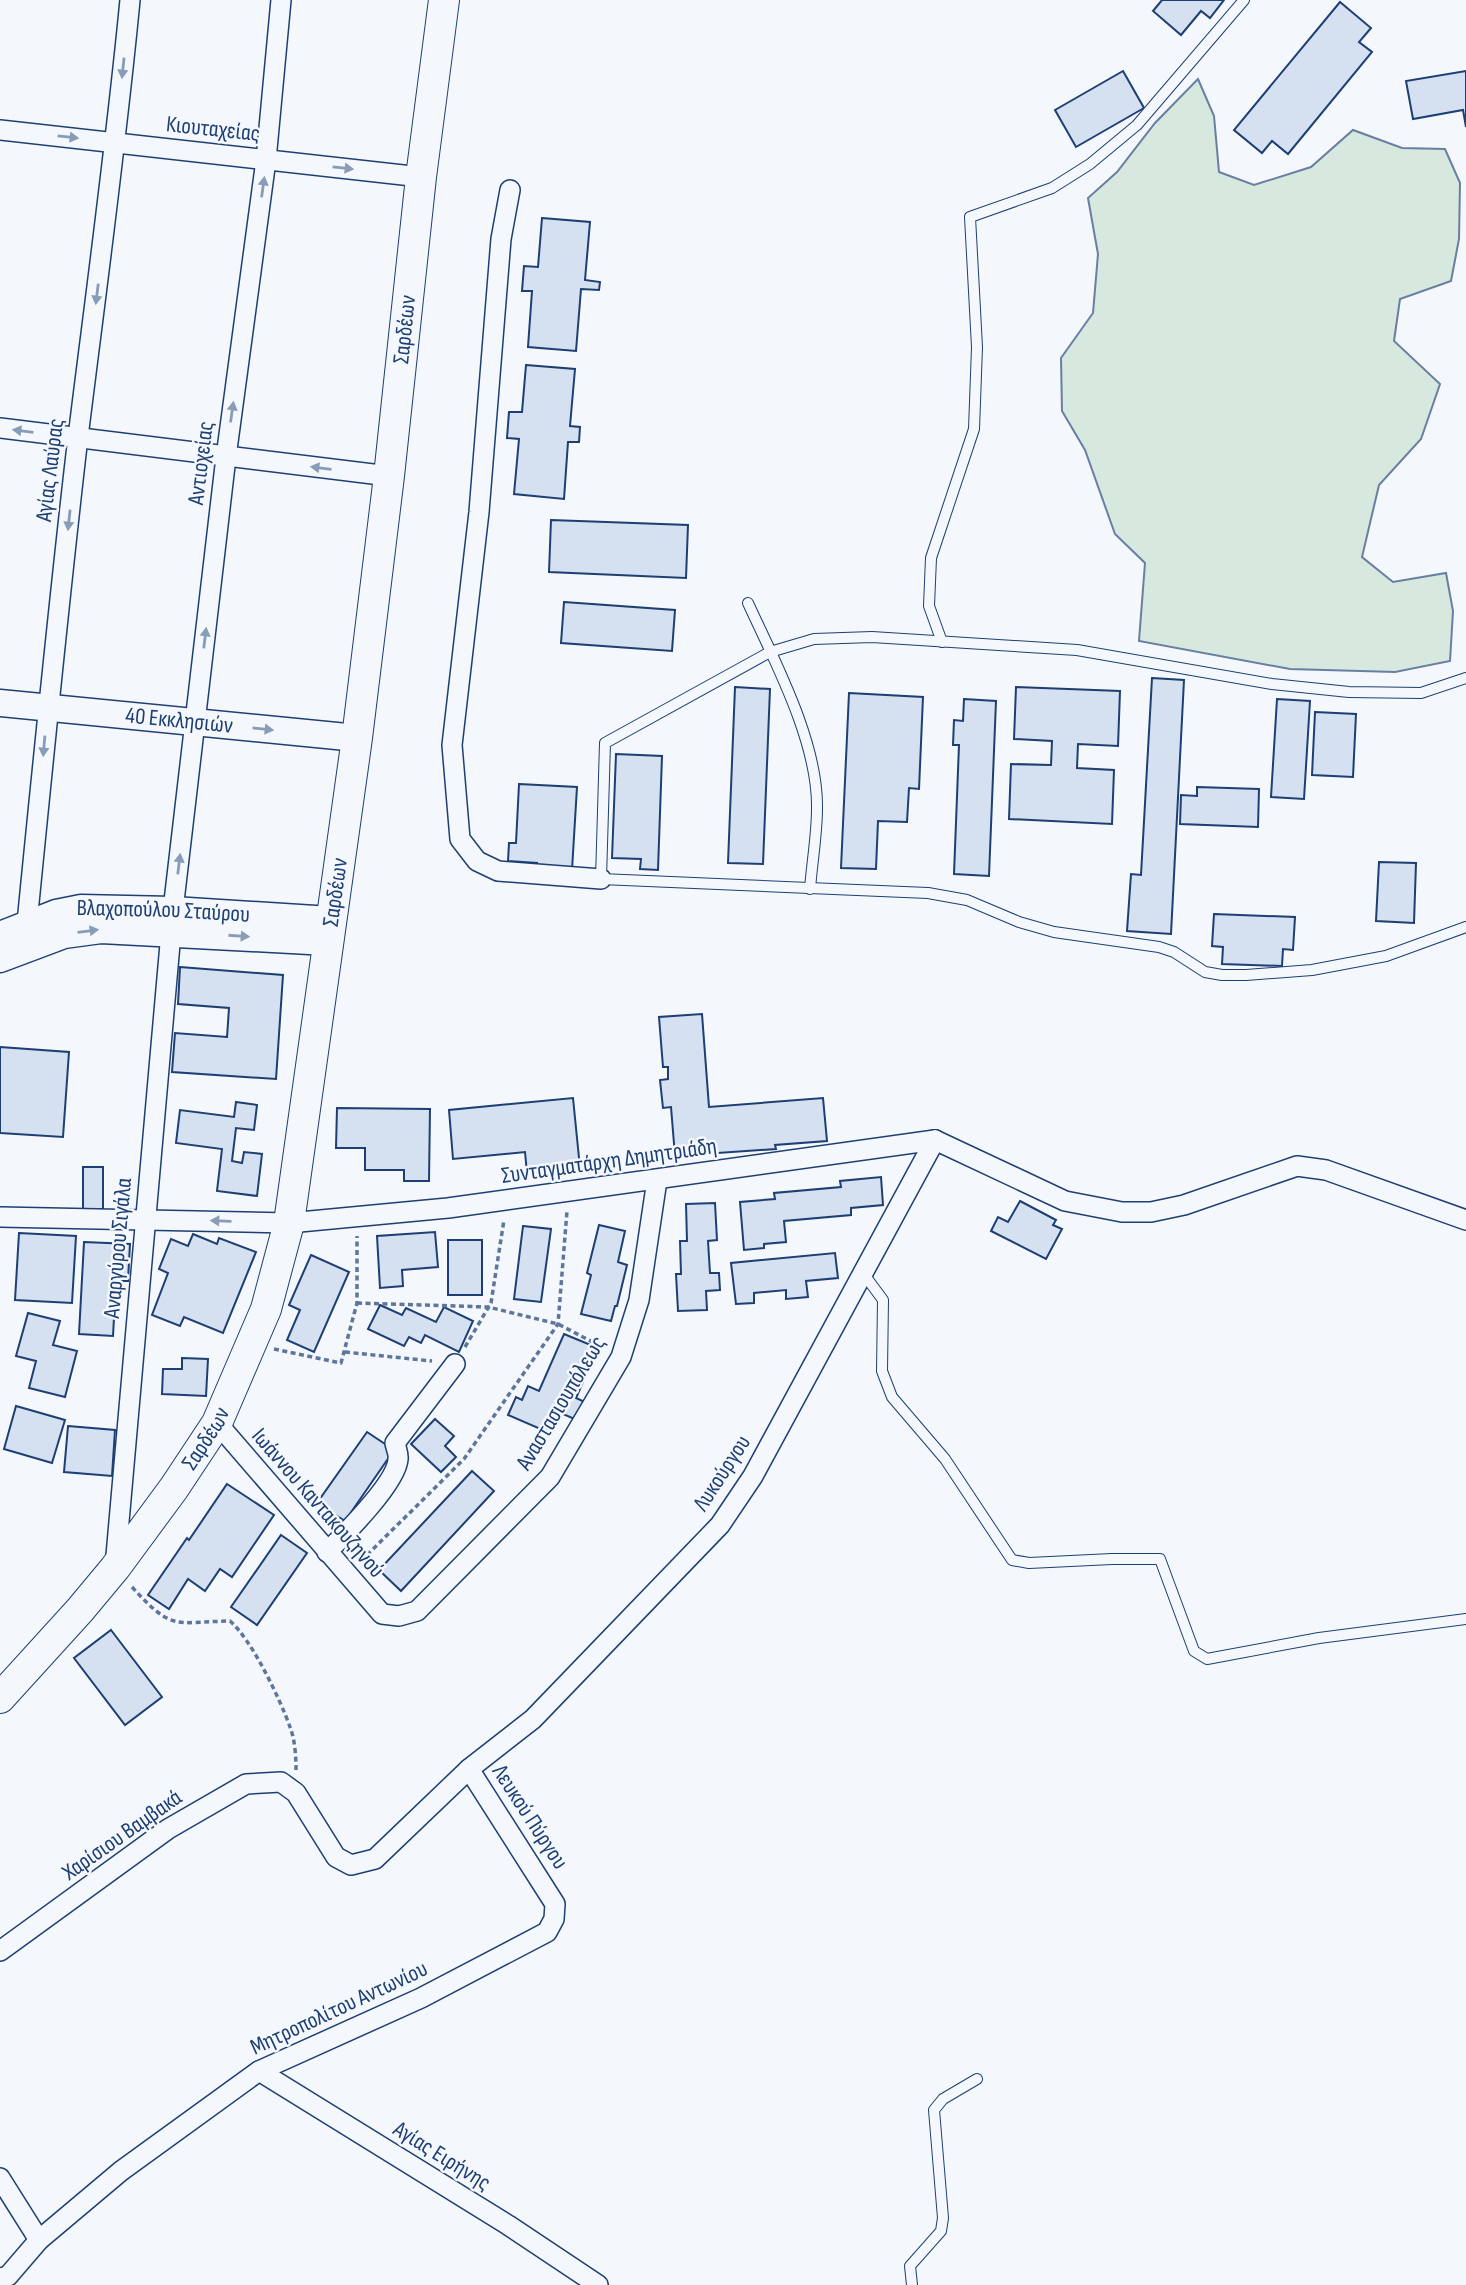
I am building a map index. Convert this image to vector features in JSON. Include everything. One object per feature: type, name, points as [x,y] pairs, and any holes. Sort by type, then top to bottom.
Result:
[{"type":"main road","name":"Σαρδέων","points":[[0,1698],[115,1568],[174,1488],[217,1423],[273,1288],[289,1223],[357,738],[421,177],[444,0]]},
{"type":"street","name":"Αγίας Λαύρας","points":[[31,934],[48,708],[78,438],[116,143],[130,0]]},
{"type":"street","name":"Αντιοχείας","points":[[172,921],[226,457],[267,160],[281,0]]},
{"type":"street","name":"Κιουταχείας","points":[[0,130],[421,177]]},
{"type":"street","points":[[510,190],[501,239],[479,512],[452,745],[460,839],[477,861],[498,871],[601,879]]},
{"type":"street","points":[[0,428],[389,475]]},
{"type":"street","name":"40 Εκκλησιών","points":[[0,703],[357,738]]},
{"type":"street","name":"Βλαχοπούλου Σταύρου","points":[[0,959],[31,934],[81,908],[172,921],[330,931]]},
{"type":"street","name":"Αναργύρου Σιγάλα","points":[[115,1568],[172,921]]},
{"type":"street","name":"Βλαχοπούλου Σταύρου","points":[[0,934],[31,934]]},
{"type":"street","points":[[935,1140],[1065,1201],[1122,1212],[1151,1212],[1184,1205],[1297,1166],[1326,1170],[1466,1220]]},
{"type":"street","name":"Συνταγματάρχη Δημητριάδη","points":[[0,1217],[289,1223],[357,1218],[657,1180],[935,1140]]},
{"type":"street","name":"Λυκούργου","points":[[289,1787],[336,1857],[351,1864],[375,1859],[469,1769],[534,1718],[720,1525],[753,1476],[935,1140]]},
{"type":"street","name":"Αναστασιουπόλεως","points":[[382,1614],[399,1616],[417,1611],[550,1477],[621,1357],[639,1300],[657,1180]]},
{"type":"street","points":[[327,1552],[354,1525],[389,1481],[398,1460],[395,1443],[455,1364]]},
{"type":"street","name":"Ιωάννου Καντακουζηνού","points":[[217,1423],[382,1614]]},
{"type":"street","name":"Λευκού Πύργου","points":[[469,1769],[550,1891]]},
{"type":"street","name":"Χαρίσιου Βαμβακά","points":[[0,1951],[168,1829],[246,1784],[289,1787]]},
{"type":"street","name":"Μητροπολίτου Αντωνίου","points":[[0,2278],[8,2276],[39,2240],[121,2171],[259,2071],[421,1997],[547,1932],[554,1919],[555,1903],[550,1891]]},
{"type":"street","name":"Αγίας Ειρήνης","points":[[259,2071],[508,2225],[598,2285]]},
{"type":"street","points":[[0,2178],[39,2240]]},
{"type":"lane","points":[[942,642],[929,606],[931,558],[974,429],[977,346],[970,217],[1052,188],[1090,164],[1138,125],[1244,0]]},
{"type":"lane","points":[[748,603],[795,709],[811,761],[817,806],[810,889]]},
{"type":"lane","points":[[1466,678],[1421,693],[1349,692],[1272,684],[1077,650],[872,637],[814,639],[770,652],[605,743],[601,879],[928,893],[967,900],[1019,922],[1054,932],[1159,947],[1174,952],[1205,972],[1222,975],[1312,970],[1374,958],[1466,927]]},
{"type":"lane","points":[[863,1273],[883,1300],[882,1371],[892,1396],[945,1460],[1012,1560],[1029,1563],[1160,1559],[1195,1651],[1208,1659],[1318,1638],[1466,1619]]},
{"type":"lane","points":[[912,2285],[910,2266],[941,2231],[943,2218],[934,2110],[943,2099],[977,2079]]},
{"type":"path","points":[[348,1575],[464,1459],[558,1324],[568,1192]]},
{"type":"path","points":[[345,1352],[455,1364],[488,1307],[508,1200]]},
{"type":"path","points":[[251,1344],[341,1363],[358,1303],[357,1218]]},
{"type":"path","points":[[358,1303],[488,1307],[558,1324],[621,1357]]},
{"type":"path","points":[[115,1568],[153,1609],[167,1620],[188,1624],[230,1621],[241,1631],[260,1663],[290,1727],[296,1755],[289,1787]]},
{"type":"shaded area","points":[[1198,79],[1214,116],[1219,172],[1254,185],[1311,167],[1353,130],[1402,148],[1445,149],[1460,183],[1459,239],[1451,281],[1400,299],[1394,341],[1440,384],[1421,439],[1379,485],[1362,557],[1393,582],[1446,573],[1453,611],[1450,661],[1395,672],[1290,669],[1139,641],[1145,563],[1115,534],[1085,450],[1062,411],[1061,358],[1093,313],[1098,254],[1088,198],[1117,172],[1155,123]]},
{"type":"building","points":[[1162,0],[1224,0],[1210,18],[1201,11],[1181,35],[1153,11]]},
{"type":"building","points":[[1340,2],[1371,28],[1359,42],[1372,52],[1288,154],[1272,141],[1262,153],[1234,130]]},
{"type":"building","points":[[1123,71],[1144,108],[1076,147],[1055,110]]},
{"type":"building","points":[[1466,71],[1466,127],[1463,110],[1413,119],[1406,81]]},
{"type":"building","points":[[542,218],[590,222],[585,280],[600,282],[599,290],[581,289],[576,351],[528,347],[532,291],[522,291],[524,266],[538,267]]},
{"type":"building","points":[[526,365],[575,369],[570,426],[580,427],[579,442],[568,442],[564,499],[514,494],[519,439],[507,438],[509,412],[522,412]]},
{"type":"building","points":[[551,520],[688,525],[686,578],[549,572]]},
{"type":"building","points":[[564,602],[675,610],[672,651],[561,643]]},
{"type":"building","points":[[1152,678],[1184,680],[1171,934],[1127,931],[1131,874],[1141,875]]},
{"type":"building","points":[[735,687],[770,689],[763,864],[728,863]]},
{"type":"building","points":[[1016,687],[1120,691],[1118,746],[1078,744],[1077,768],[1114,770],[1112,824],[1009,819],[1011,764],[1051,765],[1052,741],[1014,739]]},
{"type":"building","points":[[849,693],[923,697],[919,789],[909,788],[907,822],[878,821],[876,869],[841,868]]},
{"type":"building","points":[[964,699],[996,701],[989,876],[954,874],[959,745],[953,745],[954,720],[963,721]]},
{"type":"building","points":[[1277,699],[1310,701],[1304,799],[1271,797]]},
{"type":"building","points":[[1315,712],[1356,714],[1353,777],[1312,775]]},
{"type":"building","points":[[616,754],[662,756],[658,870],[640,869],[641,859],[612,858]]},
{"type":"building","points":[[519,784],[577,787],[572,870],[536,868],[537,863],[508,861],[509,843],[516,843]]},
{"type":"building","points":[[1197,787],[1259,789],[1258,827],[1180,824],[1181,795],[1197,796]]},
{"type":"building","points":[[1379,862],[1416,863],[1414,923],[1376,921]]},
{"type":"building","points":[[1214,914],[1295,917],[1293,950],[1283,949],[1282,966],[1222,964],[1223,947],[1212,946]]},
{"type":"building","points":[[180,967],[283,975],[276,1079],[172,1072],[175,1033],[227,1037],[229,1008],[178,1004]]},
{"type":"building","points":[[702,1014],[709,1107],[823,1098],[827,1141],[775,1145],[776,1149],[675,1156],[671,1107],[663,1108],[660,1080],[668,1079],[668,1067],[663,1067],[659,1017]]},
{"type":"building","points":[[0,1047],[69,1052],[63,1137],[0,1133]]},
{"type":"building","points":[[573,1098],[580,1168],[527,1173],[525,1152],[453,1159],[449,1110]]},
{"type":"building","points":[[236,1102],[257,1105],[254,1130],[236,1128],[232,1161],[242,1163],[244,1152],[262,1154],[257,1196],[217,1191],[222,1149],[176,1143],[180,1110],[234,1117]]},
{"type":"building","points":[[337,1108],[430,1109],[429,1181],[404,1181],[404,1170],[365,1170],[365,1148],[336,1148]]},
{"type":"building","points":[[83,1167],[103,1167],[103,1209],[83,1209]]},
{"type":"building","points":[[881,1177],[883,1205],[851,1208],[851,1215],[784,1221],[786,1242],[764,1244],[764,1248],[744,1250],[740,1202],[775,1199],[774,1193],[841,1187],[840,1181]]},
{"type":"building","points":[[1020,1201],[1056,1220],[1053,1225],[1062,1229],[1046,1259],[991,1231],[998,1217],[1008,1222]]},
{"type":"building","points":[[715,1203],[717,1240],[708,1241],[710,1273],[719,1273],[720,1290],[706,1291],[707,1310],[678,1311],[676,1274],[681,1274],[680,1241],[687,1241],[686,1204]]},
{"type":"building","points":[[599,1225],[625,1231],[618,1262],[627,1265],[611,1321],[581,1314],[591,1275],[587,1273]]},
{"type":"building","points":[[523,1226],[551,1229],[541,1302],[514,1299]]},
{"type":"building","points":[[435,1232],[438,1267],[402,1270],[403,1286],[380,1288],[377,1236]]},
{"type":"building","points":[[19,1233],[76,1236],[72,1303],[15,1300]]},
{"type":"building","points":[[193,1234],[217,1244],[219,1238],[256,1252],[223,1333],[184,1317],[180,1326],[152,1315],[168,1273],[159,1269],[171,1239],[188,1246]]},
{"type":"building","points":[[448,1240],[482,1240],[482,1295],[448,1295]]},
{"type":"building","points":[[84,1242],[130,1244],[128,1281],[116,1281],[113,1336],[79,1334]]},
{"type":"building","points":[[835,1253],[838,1278],[806,1281],[808,1297],[786,1299],[786,1290],[754,1293],[754,1303],[736,1304],[731,1263]]},
{"type":"building","points":[[311,1255],[349,1272],[314,1352],[287,1340],[300,1310],[289,1305]]},
{"type":"building","points":[[380,1305],[402,1315],[406,1308],[436,1322],[444,1307],[473,1321],[459,1352],[425,1335],[421,1343],[409,1337],[404,1346],[368,1329]]},
{"type":"building","points":[[28,1313],[60,1321],[53,1345],[77,1351],[65,1397],[29,1388],[36,1361],[16,1356]]},
{"type":"building","points":[[564,1334],[598,1348],[576,1398],[587,1403],[579,1421],[554,1410],[545,1431],[508,1415],[516,1397],[522,1400],[528,1386],[539,1391]]},
{"type":"building","points":[[182,1358],[208,1359],[206,1396],[162,1394],[163,1369],[182,1369]]},
{"type":"building","points":[[16,1406],[65,1420],[52,1463],[4,1449]]},
{"type":"building","points":[[435,1419],[454,1436],[445,1446],[456,1457],[441,1472],[411,1444]]},
{"type":"building","points":[[68,1426],[115,1430],[112,1476],[64,1472]]},
{"type":"building","points":[[367,1432],[394,1450],[345,1521],[317,1503]]},
{"type":"building","points":[[472,1471],[494,1491],[401,1591],[379,1570]]},
{"type":"building","points":[[227,1484],[274,1515],[232,1577],[220,1569],[205,1591],[188,1579],[169,1609],[148,1595]]},
{"type":"building","points":[[281,1535],[307,1553],[257,1625],[231,1607]]},
{"type":"building","points":[[111,1630],[162,1697],[125,1725],[74,1658]]}]
